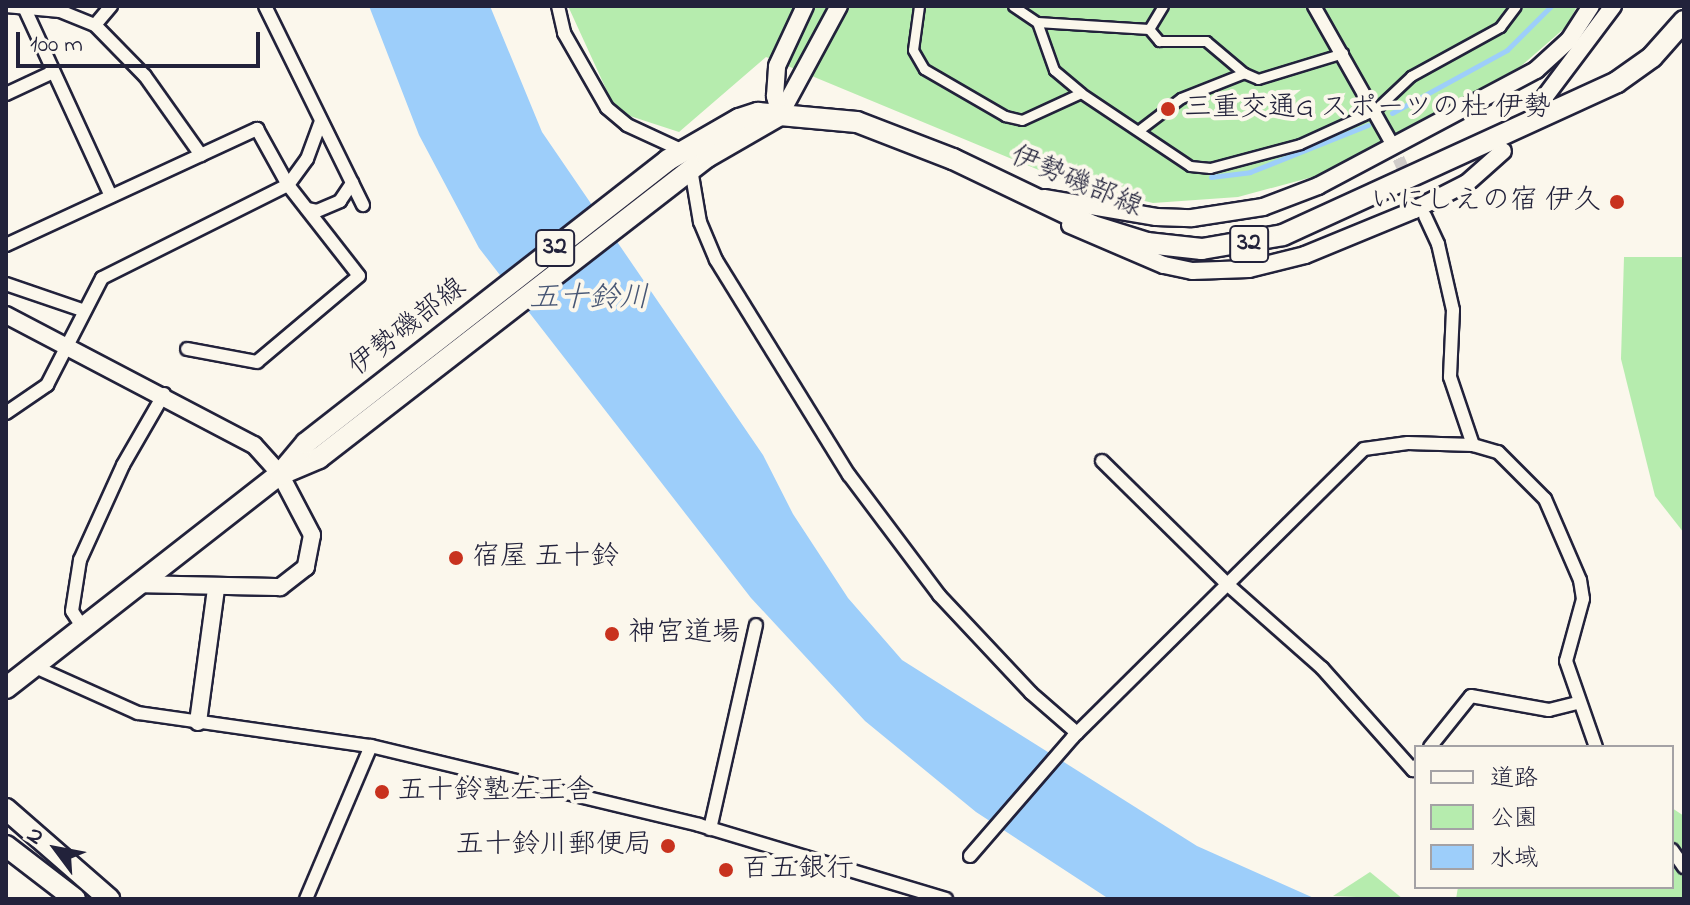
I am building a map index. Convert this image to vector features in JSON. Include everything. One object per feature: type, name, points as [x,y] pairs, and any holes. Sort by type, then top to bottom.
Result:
[{"type":"main road","name":"伊勢磯部線","points":[[6,688],[280,474],[319,458],[674,155],[739,119],[758,113],[829,117],[885,131],[1093,226],[1147,243],[1202,249],[1260,242],[1617,82],[1652,57],[1684,21]]},
{"type":"main road","name":"伊勢磯部線","points":[[449,344],[684,174],[780,115]]},
{"type":"main road","points":[[6,809],[109,899]]},
{"type":"main road","points":[[6,846],[75,899]]},
{"type":"street","points":[[6,6],[81,12],[145,76],[201,155]]},
{"type":"street","points":[[95,25],[111,6]]},
{"type":"street","points":[[265,6],[363,205]]},
{"type":"street","points":[[558,6],[564,33],[607,108],[627,125],[674,155]]},
{"type":"street","points":[[780,115],[775,96],[777,66],[805,6]]},
{"type":"street","points":[[780,115],[839,6]]},
{"type":"street","points":[[919,6],[913,50],[924,69],[1005,116],[1022,120],[1081,93]]},
{"type":"street","points":[[1013,6],[1037,22],[1149,29],[1159,41],[1206,41],[1244,73],[1258,79],[1343,53]]},
{"type":"street","points":[[1149,29],[1163,6]]},
{"type":"street","points":[[1314,6],[1391,142]]},
{"type":"street","points":[[1037,22],[1054,70],[1081,93],[1190,166],[1210,168],[1300,144],[1375,110],[1411,76],[1500,27],[1516,6]]},
{"type":"street","points":[[1031,196],[1156,217],[1192,218],[1263,207],[1318,186],[1536,70],[1569,40],[1591,6]]},
{"type":"street","points":[[1541,102],[1613,6]]},
{"type":"street","points":[[24,7],[111,196]]},
{"type":"street","points":[[6,94],[53,72]]},
{"type":"street","points":[[1139,130],[1181,98],[1244,73]]},
{"type":"street","points":[[6,413],[47,385],[96,285],[122,265],[288,185],[307,159],[321,121]]},
{"type":"street","points":[[6,245],[257,129],[288,185],[359,276],[257,362],[187,349]]},
{"type":"street","points":[[1031,196],[1069,225],[1134,256],[1192,271],[1234,270],[1305,255],[1414,210],[1467,183],[1503,151]]},
{"type":"street","points":[[684,174],[716,260],[849,475],[939,595],[1075,735]]},
{"type":"street","points":[[307,209],[317,211],[340,201],[352,183]]},
{"type":"street","points":[[1425,216],[1438,244],[1453,310],[1450,377],[1473,445]]},
{"type":"street","points":[[6,284],[82,310]]},
{"type":"street","points":[[6,315],[164,394],[254,445],[280,474],[312,535],[306,567],[280,587],[216,589],[140,584]]},
{"type":"street","points":[[83,628],[72,611],[80,560],[123,465],[164,394]]},
{"type":"street","points":[[970,856],[1075,735],[1364,449],[1408,443],[1473,445],[1498,452],[1519,468],[1557,522],[1583,599],[1566,661],[1578,703],[1595,745]]},
{"type":"street","points":[[1102,461],[1227,584],[1322,668],[1414,769]]},
{"type":"street","points":[[198,722],[216,589]]},
{"type":"street","points":[[710,829],[756,625]]},
{"type":"street","points":[[33,666],[119,707],[198,722],[371,746],[710,829],[943,898]]},
{"type":"street","points":[[1432,745],[1471,696],[1549,710],[1578,703]]},
{"type":"street","points":[[306,899],[371,746]]},
{"type":"green space","name":"三重交通G スポーツの杜 伊勢","points":[[568,6],[1577,6],[1567,26],[1520,67],[1316,176],[1238,197],[1153,203],[1070,183],[766,57],[679,132],[630,116],[612,102]]},
{"type":"green space","points":[[1624,257],[1684,257],[1684,533],[1655,496],[1621,359]]},
{"type":"green space","points":[[1674,809],[1684,816],[1684,899],[1456,899],[1458,889],[1674,889]]},
{"type":"green space","points":[[1370,872],[1403,899],[1333,896]]},
{"type":"water","name":"五十鈴川","points":[[369,6],[490,6],[542,132],[763,455],[793,514],[848,598],[902,660],[1197,846],[1316,899],[1109,899],[976,812],[865,721],[751,598],[479,248],[419,135]]},
{"type":"waterway","points":[[1392,113],[1507,50],[1551,6]]},
{"type":"waterway","points":[[1211,177],[1250,172],[1368,125]]},
{"type":"tunnel","points":[[1391,142],[1423,213]]},
{"type":"place","name":"三重交通G スポーツの杜 伊勢","points":[[1168,109]]},
{"type":"place","name":"いにしえの宿 伊久","points":[[1617,202]]},
{"type":"place","name":"宿屋 五十鈴","points":[[456,558]]},
{"type":"place","name":"神宮道場","points":[[612,634]]},
{"type":"place","name":"五十鈴塾左王舎","points":[[382,792]]},
{"type":"place","name":"五十鈴川郵便局","points":[[668,846]]},
{"type":"place","name":"百五銀行","points":[[726,870]]}]
